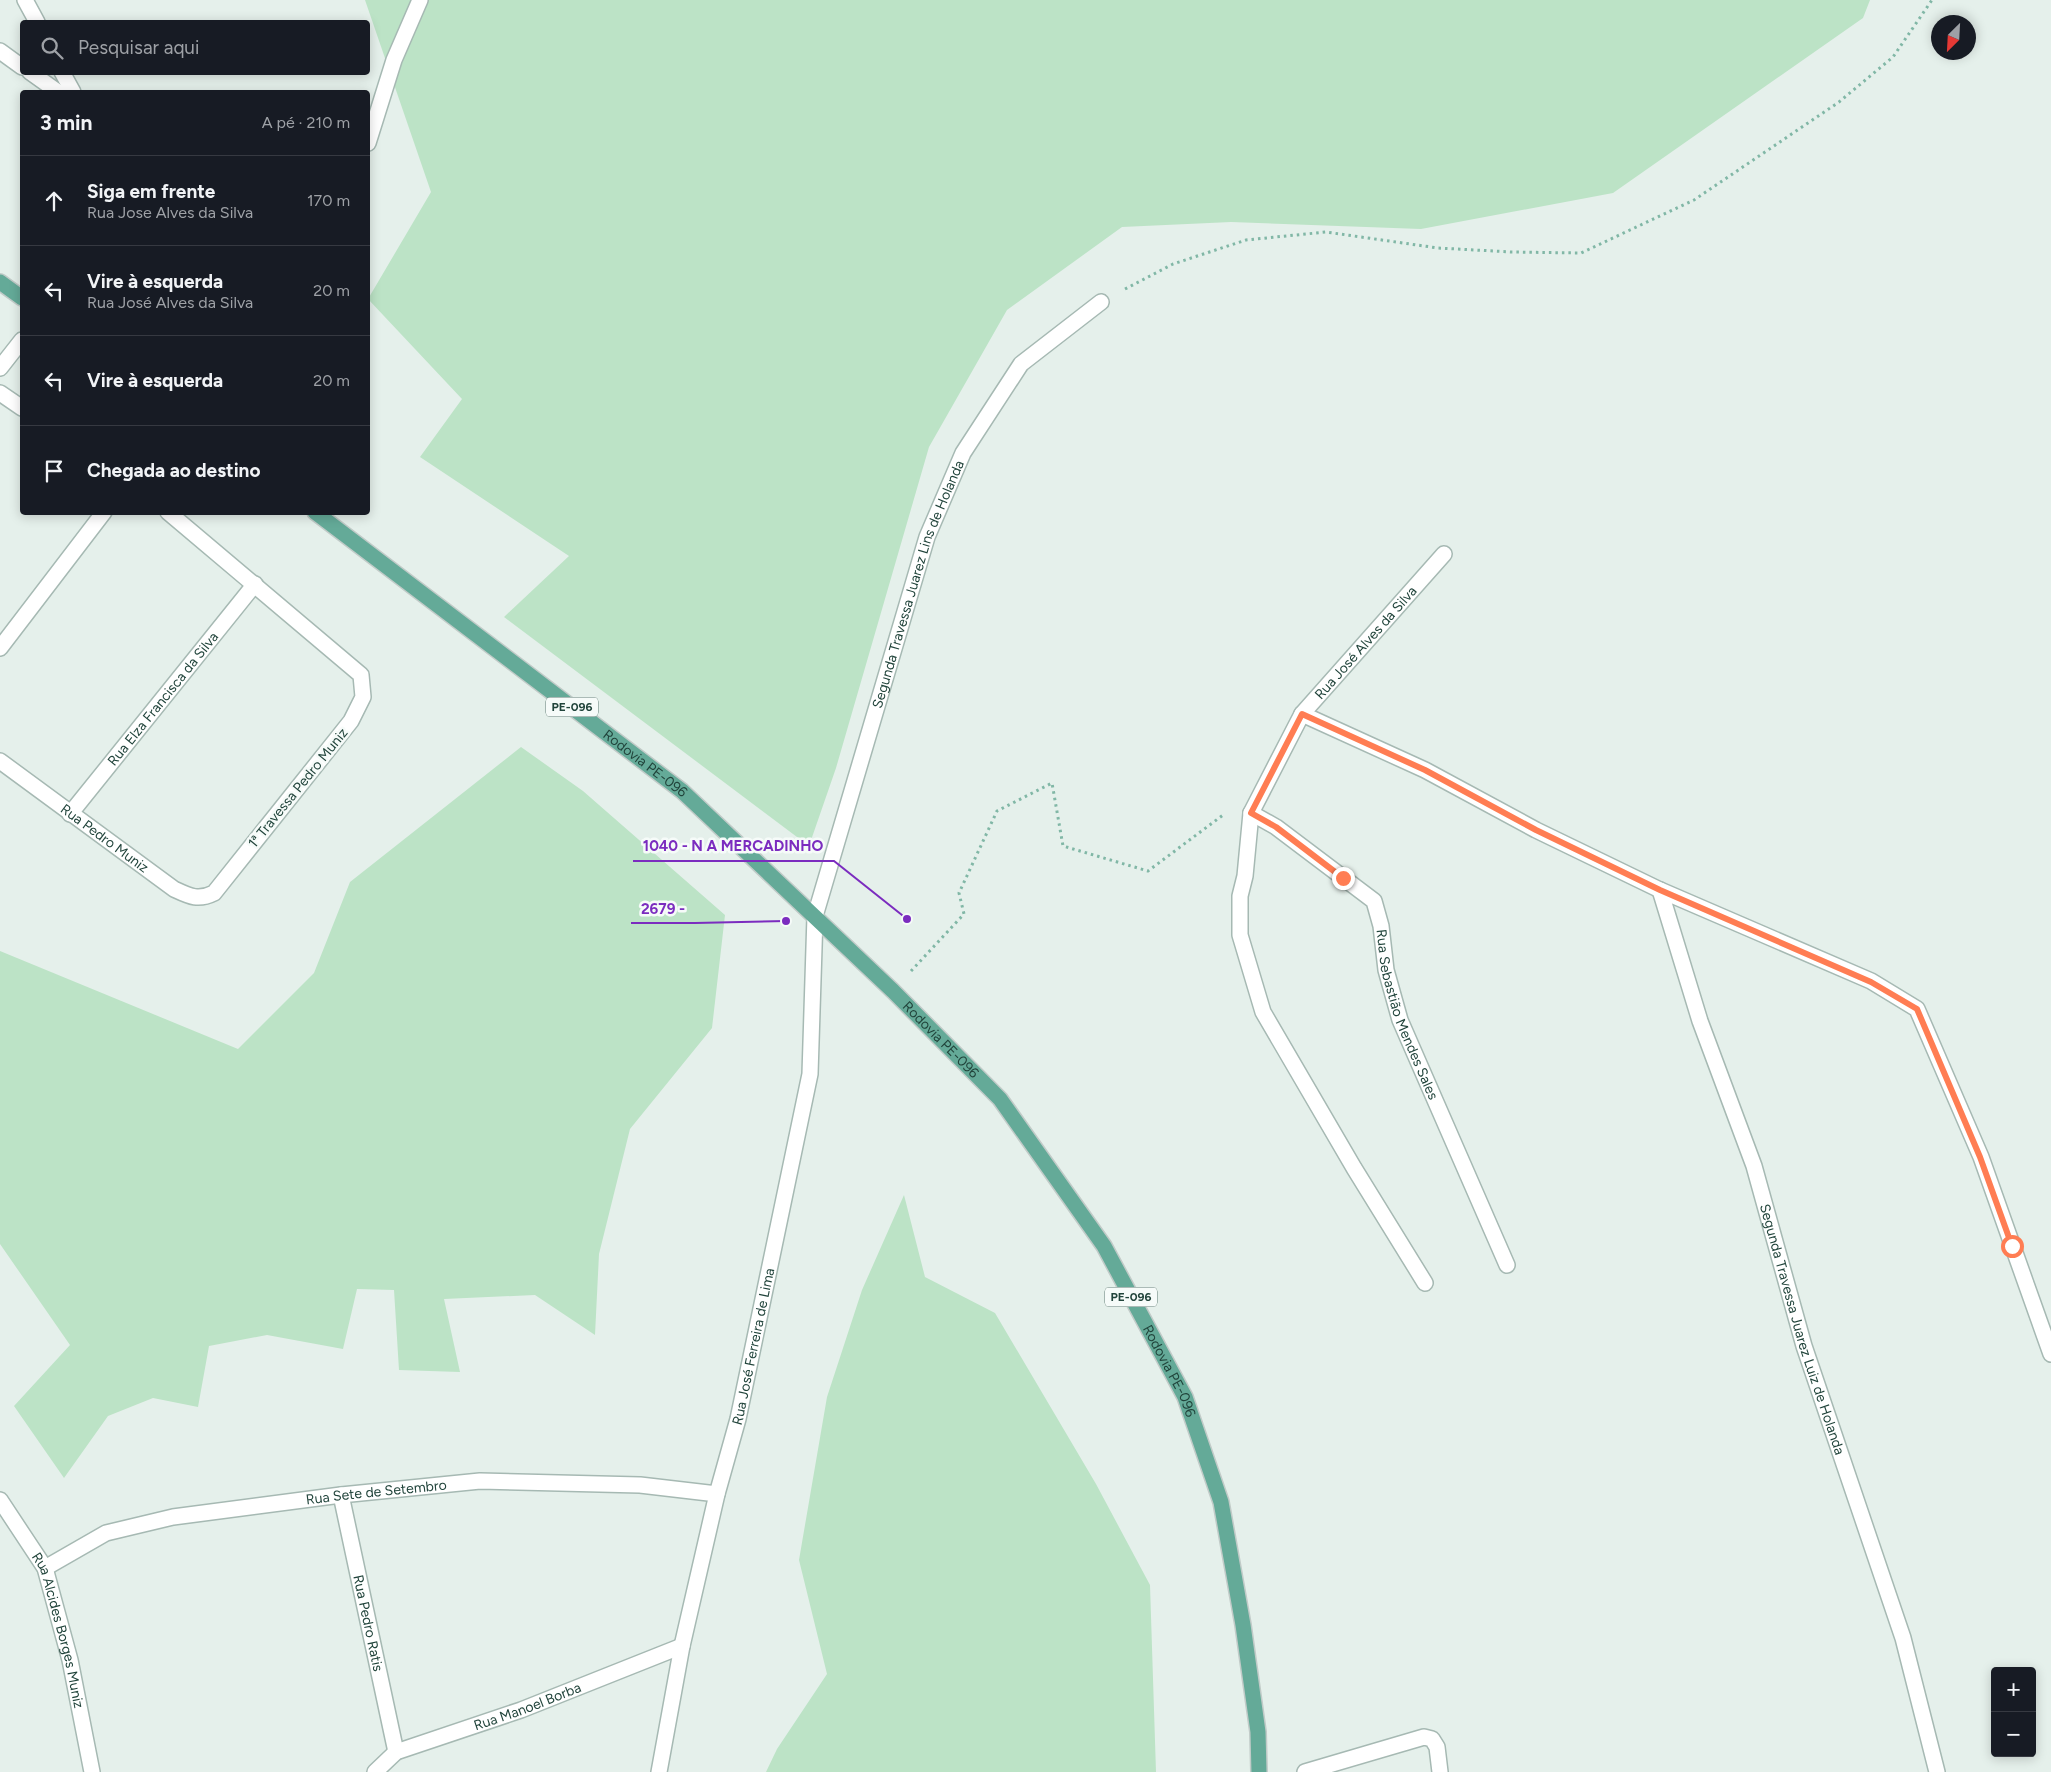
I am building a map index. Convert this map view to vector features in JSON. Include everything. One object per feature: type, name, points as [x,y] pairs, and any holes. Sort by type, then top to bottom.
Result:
[{"type":"main road","points":[[0,282],[20,297]]},
{"type":"main road","name":"Rodovia PE-096","points":[[319,515],[682,791],[893,991],[1000,1099],[1104,1246],[1184,1397],[1221,1502],[1243,1625],[1258,1732],[1259,1772]]},
{"type":"street","points":[[25,0],[36,20]]},
{"type":"street","points":[[370,137],[394,60],[420,0]]},
{"type":"street","points":[[0,51],[20,66]]},
{"type":"street","points":[[34,75],[55,90]]},
{"type":"street","points":[[64,75],[72,90]]},
{"type":"street","name":"Segunda Travessa Juarez Lins de Holanda","points":[[815,916],[926,537],[963,454],[1022,364],[1101,302]]},
{"type":"street","points":[[0,368],[20,343]]},
{"type":"street","points":[[0,393],[20,407]]},
{"type":"street","points":[[0,648],[102,515]]},
{"type":"street","points":[[172,515],[255,584]]},
{"type":"street","name":"Rua José Alves da Silva","points":[[1251,813],[1302,714],[1444,554]]},
{"type":"street","name":"1ª Travessa Pedro Muniz","points":[[214,893],[351,721],[363,697],[361,675],[255,584]]},
{"type":"street","name":"Rua Elza Francisca da Silva","points":[[70,814],[255,584]]},
{"type":"street","points":[[1302,714],[1425,770],[1536,830],[1660,890],[1871,982],[1917,1009],[1980,1157],[2051,1354]]},
{"type":"street","name":"Rua Pedro Muniz","points":[[0,761],[174,889],[195,898],[204,898],[214,893]]},
{"type":"street","points":[[1251,813],[1245,876],[1240,896],[1240,935],[1263,1012],[1354,1168],[1425,1283]]},
{"type":"street","name":"Rua Sebastião Mendes Sales","points":[[1251,813],[1276,827],[1374,901],[1381,926],[1386,970],[1400,1020],[1507,1265]]},
{"type":"street","name":"Segunda Travessa Juarez Luiz de Holanda","points":[[1660,890],[1700,1021],[1754,1166],[1804,1346],[1904,1638],[1937,1772]]},
{"type":"street","name":"Rua José Ferreira de Lima","points":[[659,1772],[682,1646],[717,1494],[738,1419],[810,1074],[815,916]]},
{"type":"street","name":"Rua Sete de Setembro","points":[[45,1568],[106,1533],[125,1528],[173,1517],[341,1495],[480,1481],[640,1485],[717,1494]]},
{"type":"street","name":"Rua Pedro Ratis","points":[[341,1495],[396,1752]]},
{"type":"street","name":"Rua Alcides Borges Muniz","points":[[0,1500],[45,1568],[70,1660],[92,1772]]},
{"type":"street","name":"Rua Manoel Borba","points":[[375,1772],[396,1752],[521,1710],[682,1646]]},
{"type":"street","points":[[1305,1772],[1424,1737],[1432,1739],[1437,1747],[1440,1772]]},
{"type":"path","points":[[1101,302],[1173,264],[1246,240],[1326,232],[1438,248],[1581,253],[1694,200],[1839,102],[1893,57],[1932,0]]},
{"type":"path","points":[[893,991],[964,914],[960,892],[997,811],[1052,783],[1063,846],[1148,871],[1224,814],[1251,813]]},
{"type":"green space","points":[[365,0],[1870,0],[1863,18],[1613,193],[1421,229],[1231,222],[1122,227],[1007,310],[929,447],[836,768],[809,846],[504,617],[569,556],[420,457],[462,399],[370,301],[370,296],[431,192]]},
{"type":"green space","points":[[521,747],[583,791],[725,915],[712,1028],[630,1129],[599,1254],[595,1335],[535,1295],[444,1299],[460,1372],[399,1370],[394,1290],[357,1289],[343,1349],[267,1335],[209,1346],[198,1407],[153,1398],[108,1416],[64,1478],[14,1406],[70,1345],[0,1244],[0,951],[238,1049],[314,973],[350,882]]},
{"type":"green space","points":[[904,1195],[925,1277],[995,1313],[1096,1484],[1150,1585],[1156,1772],[766,1772],[777,1749],[827,1674],[799,1560],[827,1397],[862,1290]]},
{"type":"place","name":"1040 - N A MERCADINHO","points":[[907,919]]},
{"type":"place","name":"2679 -","points":[[786,921]]},
{"type":"route","points":[[1343,878],[1276,827],[1251,813],[1302,714],[1425,770],[1536,830],[1660,890],[1871,982],[1917,1009],[1980,1157],[2012,1246]]}]
